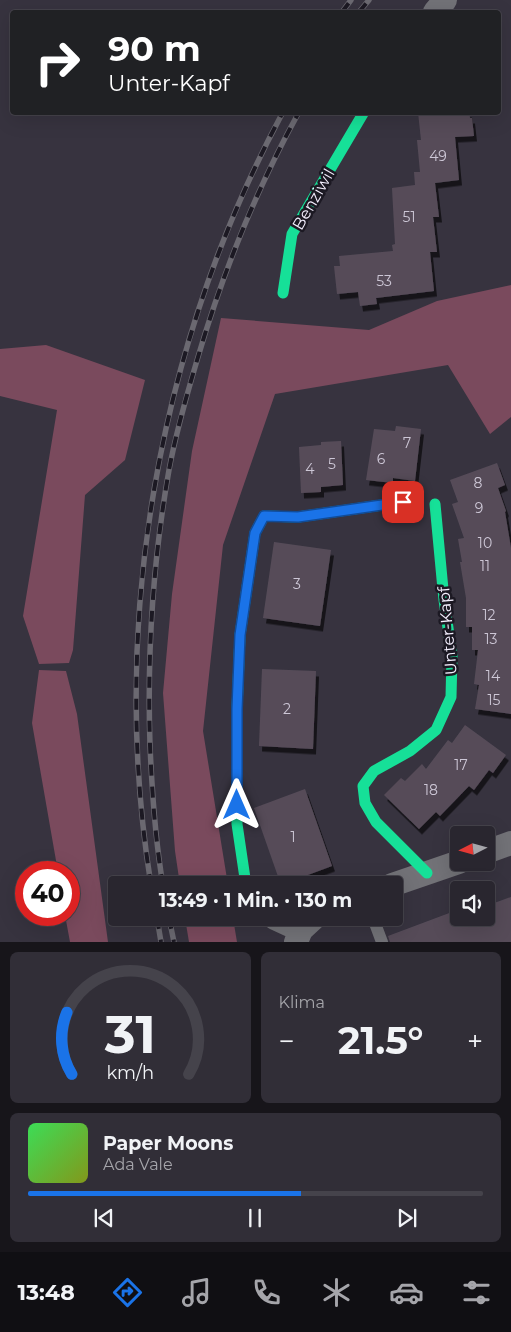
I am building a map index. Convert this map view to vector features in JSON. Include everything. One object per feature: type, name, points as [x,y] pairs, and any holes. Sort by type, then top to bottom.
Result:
[{"type":"street","points":[[437,10],[445,0]]},
{"type":"street","name":"Benziwil","points":[[283,293],[292,234],[362,115]]},
{"type":"street","points":[[245,876],[238,824],[243,709],[240,631],[255,533],[264,516],[298,517],[403,502]]},
{"type":"street","name":"Unter-Kapf","points":[[427,872],[376,822],[365,803],[363,786],[374,771],[410,751],[436,730],[451,697],[452,656],[434,504]]},
{"type":"street","points":[[495,849],[511,843]]},
{"type":"street","points":[[403,881],[450,865]]},
{"type":"lane","points":[[376,926],[382,942]]},
{"type":"shaded area","points":[[511,285],[511,417],[490,434],[448,365],[275,394],[223,545],[203,731],[227,876],[179,876],[175,851],[163,693],[172,594],[192,451],[221,318],[369,330],[437,301]]},
{"type":"shaded area","points":[[46,345],[145,380],[125,460],[85,495],[73,650],[69,663],[39,664],[23,616],[57,410],[0,396],[0,349]]},
{"type":"shaded area","points":[[39,670],[66,671],[77,714],[108,942],[70,942],[67,926],[80,926],[80,861],[56,861],[32,723]]},
{"type":"shaded area","points":[[186,926],[234,926],[237,942],[189,942]]},
{"type":"building","points":[[418,115],[470,115],[470,118],[472,118],[474,136],[455,137],[459,180],[435,183],[439,217],[433,217],[437,252],[430,252],[434,291],[376,298],[377,304],[360,306],[358,292],[337,294],[334,266],[340,266],[339,256],[393,251],[392,245],[395,244],[392,188],[415,185],[414,172],[420,172],[417,140],[421,140]]},
{"type":"building","points":[[396,426],[421,429],[415,481],[393,478],[393,483],[366,480],[374,429],[395,431]]},
{"type":"building","points":[[341,441],[343,485],[321,487],[321,492],[301,493],[299,447],[321,445],[321,442]]},
{"type":"building","points":[[497,463],[505,485],[498,488],[506,511],[511,548],[511,714],[475,709],[479,685],[474,684],[478,650],[472,650],[472,627],[466,627],[466,598],[458,539],[464,538],[452,504],[458,502],[450,480]]},
{"type":"building","points":[[274,542],[331,550],[320,626],[263,618]]},
{"type":"building","points":[[262,669],[316,671],[313,749],[259,746]]},
{"type":"building","points":[[465,725],[506,755],[493,773],[489,770],[474,790],[469,786],[440,816],[436,812],[419,829],[384,795],[401,778],[405,781],[422,764],[426,769],[448,740],[452,743]]},
{"type":"building","points":[[305,789],[332,866],[305,876],[278,876],[254,808]]},
{"type":"building","points":[[511,897],[511,942],[390,942],[388,936],[450,913],[450,926],[495,926],[495,903]]},
{"type":"railway","points":[[344,10],[351,0]]},
{"type":"railway","points":[[361,10],[369,0]]},
{"type":"railway","points":[[150,876],[139,786],[136,687],[141,587],[154,488],[175,390],[204,294],[240,201],[282,115]]},
{"type":"railway","points":[[162,876],[153,798],[149,676],[155,572],[169,470],[186,399],[218,294],[255,201],[297,115]]},
{"type":"railway","points":[[158,926],[161,942]]},
{"type":"railway","points":[[171,926],[174,942]]},
{"type":"traffic: fast","points":[[283,293],[292,234],[362,115]]},
{"type":"traffic: fast","points":[[245,876],[237,824],[237,709],[240,635],[255,533],[264,516],[298,517],[403,502]]},
{"type":"traffic: fast","points":[[427,873],[376,822],[365,803],[363,786],[374,771],[410,751],[436,730],[451,697],[452,656],[444,600],[435,504]]},
{"type":"route","points":[[237,805],[237,709],[240,635],[255,533],[264,516],[298,517],[403,502]]}]
